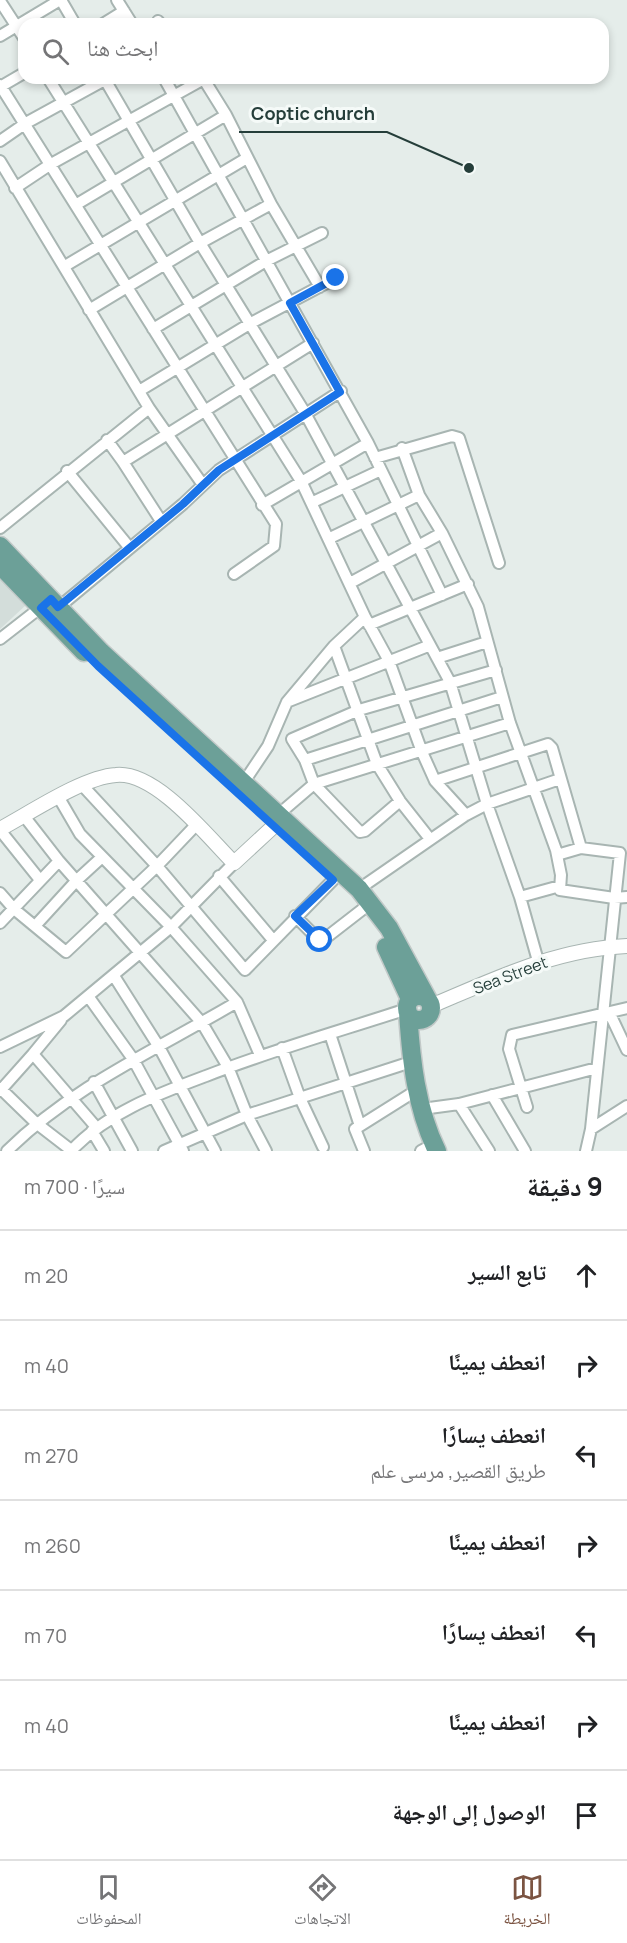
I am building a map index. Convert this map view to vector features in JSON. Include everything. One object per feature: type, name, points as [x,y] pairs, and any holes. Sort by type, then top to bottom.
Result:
[{"type":"main road","points":[[0,546],[50,604],[98,666],[359,889],[389,928],[417,1005],[411,1062],[431,1149]]},
{"type":"main road","points":[[0,565],[50,604],[244,782],[276,820],[363,909],[417,1005]]},
{"type":"street","points":[[30,18],[61,0],[72,18]]},
{"type":"street","points":[[117,0],[129,18]]},
{"type":"street","points":[[0,1],[18,29]]},
{"type":"street","points":[[112,18],[124,10]]},
{"type":"street","points":[[0,36],[16,26]]},
{"type":"street","points":[[18,77],[0,86],[26,123],[235,458],[262,506],[276,524],[274,546],[234,574]]},
{"type":"street","points":[[51,84],[313,502],[367,621],[389,661],[435,781],[466,815]]},
{"type":"street","points":[[0,141],[26,123],[96,84]]},
{"type":"street","points":[[109,84],[200,243],[305,413],[428,646],[450,682],[487,804],[520,897],[538,961]]},
{"type":"street","points":[[167,84],[216,175],[368,443],[442,596]]},
{"type":"street","points":[[15,188],[51,164],[195,84]]},
{"type":"street","points":[[207,84],[226,115],[271,204],[320,286]]},
{"type":"street","points":[[77,204],[226,115]]},
{"type":"street","points":[[65,266],[247,158]]},
{"type":"street","points":[[0,161],[149,408],[203,485]]},
{"type":"street","points":[[89,310],[200,243],[244,221],[271,204]]},
{"type":"street","points":[[153,329],[294,245],[322,233]]},
{"type":"street","points":[[139,391],[251,323],[336,278]]},
{"type":"street","points":[[123,462],[313,343]]},
{"type":"street","points":[[0,639],[129,547],[235,458],[340,392]]},
{"type":"street","points":[[0,528],[67,471],[149,408]]},
{"type":"street","points":[[375,458],[402,448],[452,436],[459,438],[499,563]]},
{"type":"street","points":[[107,440],[161,521]]},
{"type":"street","points":[[262,506],[332,462],[368,443]]},
{"type":"street","points":[[402,448],[419,495],[442,533],[468,584],[496,670],[510,723],[557,855],[560,886],[563,892],[614,898],[627,897]]},
{"type":"street","points":[[313,502],[381,470]]},
{"type":"street","points":[[67,471],[129,547]]},
{"type":"street","points":[[330,538],[419,495]]},
{"type":"street","points":[[350,583],[442,533]]},
{"type":"street","points":[[244,782],[268,746],[287,702],[334,646],[367,621],[410,609],[468,584]]},
{"type":"street","points":[[437,658],[487,642]]},
{"type":"street","points":[[334,646],[377,764],[400,801],[430,839]]},
{"type":"street","points":[[287,702],[428,646]]},
{"type":"street","points":[[292,739],[359,710],[496,670]]},
{"type":"street","points":[[305,760],[458,709],[502,697]]},
{"type":"street","points":[[279,723],[305,760],[314,784],[360,832],[400,801]]},
{"type":"street","points":[[417,1005],[260,1055],[178,1086],[112,1117],[94,1129],[71,1150],[36,1123],[0,1090],[64,1016],[171,927],[219,876],[234,864],[314,784],[510,723]]},
{"type":"street","points":[[435,781],[548,744],[581,848]]},
{"type":"street","points":[[40,880],[0,830],[81,785],[116,774],[136,777],[168,798],[234,864]]},
{"type":"street","points":[[359,889],[466,815],[487,804],[560,779]]},
{"type":"street","points":[[81,785],[157,866],[244,970],[333,880]]},
{"type":"street","points":[[59,798],[80,834],[171,927],[237,1002],[260,1055]]},
{"type":"street","points":[[24,816],[59,861],[141,951],[201,1023],[228,1067],[247,1115],[266,1151]]},
{"type":"street","points":[[0,893],[14,909],[66,952],[108,914],[196,825]]},
{"type":"street","points":[[557,855],[581,848],[623,855],[614,898],[605,1015],[591,1129],[586,1151]]},
{"type":"street","points":[[35,926],[77,880],[101,858]]},
{"type":"street","points":[[0,923],[59,861]]},
{"type":"street","points":[[219,876],[273,940]]},
{"type":"street","points":[[520,897],[560,886]]},
{"type":"street","points":[[295,916],[318,939],[323,940],[363,909]]},
{"type":"street","name":"Sea Street","points":[[417,1005],[538,961],[609,947],[627,946]]},
{"type":"street","points":[[114,976],[159,1047],[215,1151]]},
{"type":"street","points":[[88,996],[133,1059],[181,1147]]},
{"type":"street","points":[[7,1151],[36,1123],[94,1082],[237,1002]]},
{"type":"street","points":[[527,1107],[509,1049],[512,1035],[627,1008]]},
{"type":"street","points":[[605,1015],[627,1050]]},
{"type":"street","points":[[0,1047],[64,1016]]},
{"type":"street","points":[[330,1034],[360,1126]]},
{"type":"street","points":[[282,1048],[300,1098],[323,1147]]},
{"type":"street","points":[[33,1054],[71,1097],[94,1129],[104,1151]]},
{"type":"street","points":[[164,1151],[181,1147],[204,1132],[247,1115],[411,1062]]},
{"type":"street","points":[[422,1109],[459,1104],[519,1086],[597,1068]]},
{"type":"street","points":[[94,1082],[132,1151]]},
{"type":"street","points":[[364,1151],[355,1129],[417,1090]]},
{"type":"street","points":[[492,1095],[525,1151]]},
{"type":"street","points":[[459,1104],[489,1151]]},
{"type":"street","points":[[591,1129],[626,1109]]},
{"type":"shaded area","points":[[0,577],[26,605],[0,629]]},
{"type":"place","name":"Coptic church","points":[[469,168]]},
{"type":"route","points":[[320,940],[295,916],[333,880],[98,666],[41,608],[51,599],[58,607],[183,504],[219,470],[340,392],[290,303],[336,278]]}]
